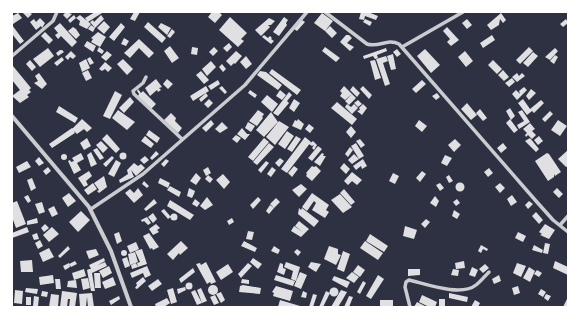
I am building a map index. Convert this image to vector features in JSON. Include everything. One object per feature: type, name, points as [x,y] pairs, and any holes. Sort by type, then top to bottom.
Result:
[{"type":"street","points":[[12,56],[53,21],[57,12]]},
{"type":"street","points":[[90,209],[142,174],[244,84],[306,12]]},
{"type":"street","points":[[325,12],[367,44],[373,45],[391,41],[402,47],[536,201],[568,232]]},
{"type":"street","points":[[402,47],[463,12]]},
{"type":"street","points":[[146,77],[145,80],[133,91],[134,94],[182,139]]},
{"type":"street","points":[[12,116],[90,209],[111,251],[131,307]]},
{"type":"street","points":[[560,225],[568,216]]},
{"type":"street","points":[[410,307],[405,287],[406,282],[409,280],[446,289],[464,289],[476,285],[489,272]]},
{"type":"building","points":[[22,12],[29,12],[32,14],[28,18]]},
{"type":"building","points":[[66,12],[72,14],[67,19],[63,15]]},
{"type":"building","points":[[95,12],[102,13],[88,22],[85,18]]},
{"type":"building","points":[[134,12],[140,12],[135,21],[130,19]]},
{"type":"building","points":[[212,12],[219,12],[222,15],[215,23],[208,17]]},
{"type":"building","points":[[361,12],[368,12],[378,16],[376,20],[365,16],[364,20],[359,19]]},
{"type":"building","points":[[18,13],[22,18],[13,24],[12,16]]},
{"type":"building","points":[[322,13],[333,21],[325,31],[314,23]]},
{"type":"building","points":[[501,13],[506,20],[503,23],[500,19],[499,25],[491,30],[487,25]]},
{"type":"building","points":[[74,15],[76,18],[70,23],[68,20]]},
{"type":"building","points":[[80,15],[91,24],[87,29],[79,25],[80,21],[76,18]]},
{"type":"building","points":[[101,15],[104,19],[95,28],[90,22],[93,20],[94,22]]},
{"type":"building","points":[[230,17],[247,33],[241,39],[244,41],[238,47],[219,30]]},
{"type":"building","points":[[284,17],[288,20],[286,23],[287,25],[279,36],[273,32]]},
{"type":"building","points":[[40,18],[45,23],[42,28],[41,26],[36,30],[30,22],[34,19],[36,22]]},
{"type":"building","points":[[269,18],[275,21],[271,25],[268,25],[270,27],[261,36],[255,30]]},
{"type":"building","points":[[365,19],[372,22],[370,26],[363,22]]},
{"type":"building","points":[[467,19],[472,25],[467,29],[462,23]]},
{"type":"building","points":[[566,19],[568,23],[563,27],[560,24]]},
{"type":"building","points":[[302,20],[305,22],[297,31],[294,29]]},
{"type":"building","points":[[104,21],[110,27],[104,34],[97,28]]},
{"type":"building","points":[[148,22],[166,38],[162,43],[144,27]]},
{"type":"building","points":[[60,23],[77,42],[72,47],[61,36],[58,39],[55,35],[58,33],[54,28]]},
{"type":"building","points":[[121,23],[125,27],[114,41],[109,37]]},
{"type":"building","points":[[161,23],[171,28],[167,35],[158,27]]},
{"type":"building","points":[[12,25],[24,41],[20,44],[12,34]]},
{"type":"building","points":[[91,25],[95,28],[93,32],[88,29]]},
{"type":"building","points":[[330,26],[337,33],[332,38],[325,31]]},
{"type":"building","points":[[73,27],[80,35],[76,39],[68,31]]},
{"type":"building","points":[[447,27],[459,40],[451,46],[447,42],[450,39],[443,31]]},
{"type":"building","points":[[172,29],[175,32],[170,38],[167,36]]},
{"type":"building","points":[[45,32],[53,40],[49,44],[41,36]]},
{"type":"building","points":[[98,32],[106,37],[100,47],[91,42],[93,39],[91,38]]},
{"type":"building","points":[[264,35],[268,38],[270,36],[274,41],[271,44],[262,37]]},
{"type":"building","points":[[346,35],[349,35],[352,38],[347,43],[354,47],[350,51],[340,42]]},
{"type":"building","points":[[492,35],[495,40],[483,48],[480,43]]},
{"type":"building","points":[[124,38],[129,41],[126,46],[121,44]]},
{"type":"building","points":[[139,39],[154,53],[149,58],[139,48],[130,58],[124,53]]},
{"type":"building","points":[[87,41],[96,46],[93,52],[84,46]]},
{"type":"building","points":[[229,43],[232,47],[227,52],[223,48]]},
{"type":"building","points":[[170,46],[179,58],[172,63],[164,51]]},
{"type":"building","points":[[99,47],[104,51],[102,54],[97,51]]},
{"type":"building","points":[[192,47],[198,48],[197,55],[191,54]]},
{"type":"building","points":[[214,47],[218,51],[213,56],[209,52]]},
{"type":"building","points":[[325,47],[340,58],[336,62],[322,51]]},
{"type":"building","points":[[529,47],[533,51],[520,64],[516,60]]},
{"type":"building","points":[[48,48],[54,56],[40,67],[33,59]]},
{"type":"building","points":[[386,48],[387,51],[377,55],[378,58],[375,59],[373,56],[364,59],[363,56]]},
{"type":"building","points":[[555,48],[558,51],[550,60],[545,57]]},
{"type":"building","points":[[397,49],[401,54],[397,57],[393,52]]},
{"type":"building","points":[[425,49],[440,65],[431,73],[417,56]]},
{"type":"building","points":[[60,50],[64,52],[58,56],[56,53]]},
{"type":"building","points":[[71,51],[76,56],[73,59],[70,57],[68,60],[65,57]]},
{"type":"building","points":[[107,51],[112,55],[106,61],[101,57]]},
{"type":"building","points":[[236,51],[242,56],[235,64],[234,63],[231,66],[226,61]]},
{"type":"building","points":[[465,51],[473,61],[466,67],[458,57]]},
{"type":"building","points":[[533,52],[538,56],[528,67],[523,63]]},
{"type":"building","points":[[393,54],[396,69],[391,70],[387,56]]},
{"type":"building","points":[[555,55],[558,57],[554,64],[550,61]]},
{"type":"building","points":[[246,56],[252,64],[246,69],[240,62]]},
{"type":"building","points":[[386,56],[388,61],[383,63],[390,84],[385,86],[376,59]]},
{"type":"building","points":[[62,57],[64,60],[57,66],[54,63]]},
{"type":"building","points":[[90,57],[94,63],[90,65],[87,59]]},
{"type":"building","points":[[86,59],[90,68],[82,72],[79,63]]},
{"type":"building","points":[[123,59],[133,69],[127,75],[117,64]]},
{"type":"building","points":[[30,60],[36,67],[32,71],[26,64]]},
{"type":"building","points":[[375,60],[381,78],[375,80],[370,61]]},
{"type":"building","points":[[493,60],[502,69],[497,74],[488,65]]},
{"type":"building","points":[[211,61],[216,67],[207,76],[202,69]]},
{"type":"building","points":[[105,62],[112,68],[108,72],[105,69],[102,71],[99,69]]},
{"type":"building","points":[[222,64],[226,69],[223,72],[219,67]]},
{"type":"building","points":[[13,66],[31,88],[29,90],[31,92],[27,95],[29,97],[20,103],[12,96],[20,90],[12,80]]},
{"type":"building","points":[[272,69],[301,90],[297,95],[269,73]]},
{"type":"building","points":[[88,70],[92,78],[86,81],[82,73]]},
{"type":"building","points":[[503,70],[509,77],[504,81],[498,75]]},
{"type":"building","points":[[201,71],[209,80],[204,84],[196,75]]},
{"type":"building","points":[[260,71],[266,72],[282,85],[278,90],[257,75]]},
{"type":"building","points":[[39,73],[47,84],[42,89],[34,83],[38,81],[35,76]]},
{"type":"building","points":[[517,73],[519,76],[522,73],[525,76],[517,82],[512,77]]},
{"type":"building","points":[[512,78],[515,82],[509,87],[505,83]]},
{"type":"building","points":[[156,79],[162,87],[159,88],[161,90],[158,92],[157,90],[150,96],[145,88]]},
{"type":"building","points":[[167,79],[173,84],[168,89],[163,84]]},
{"type":"building","points":[[218,80],[220,84],[211,90],[208,86]]},
{"type":"building","points":[[422,80],[426,84],[416,93],[412,89]]},
{"type":"building","points":[[206,86],[209,91],[193,101],[190,96]]},
{"type":"building","points":[[222,86],[227,92],[225,94],[219,88]]},
{"type":"building","points":[[344,86],[352,94],[345,100],[340,96],[342,93],[340,91]]},
{"type":"building","points":[[353,86],[360,93],[357,97],[350,90]]},
{"type":"building","points":[[363,86],[372,95],[369,99],[360,89]]},
{"type":"building","points":[[524,87],[527,90],[517,100],[512,94],[516,90],[520,94],[519,91]]},
{"type":"building","points":[[138,89],[141,93],[143,91],[156,104],[151,109],[138,96]]},
{"type":"building","points":[[531,89],[536,93],[529,100],[526,96]]},
{"type":"building","points":[[250,90],[257,95],[255,98],[248,93]]},
{"type":"building","points":[[280,90],[286,95],[282,100],[276,96]]},
{"type":"building","points":[[115,91],[122,95],[110,119],[103,116]]},
{"type":"building","points":[[289,92],[292,95],[287,101],[289,103],[278,116],[273,113]]},
{"type":"building","points":[[206,93],[208,96],[201,102],[199,99]]},
{"type":"building","points":[[437,93],[440,97],[436,100],[432,96]]},
{"type":"building","points":[[352,94],[356,98],[349,105],[345,101]]},
{"type":"building","points":[[267,95],[278,104],[272,112],[261,102]]},
{"type":"building","points":[[130,97],[134,102],[124,113],[119,108]]},
{"type":"building","points":[[209,99],[213,103],[208,108],[204,104]]},
{"type":"building","points":[[294,99],[300,103],[294,112],[289,108]]},
{"type":"building","points":[[523,99],[530,109],[541,100],[544,103],[534,113],[532,111],[527,115],[518,103]]},
{"type":"building","points":[[358,100],[362,104],[358,107],[354,103]]},
{"type":"building","points":[[337,102],[357,119],[352,125],[331,108]]},
{"type":"building","points":[[467,103],[477,115],[471,120],[461,109]]},
{"type":"building","points":[[347,104],[351,107],[354,104],[358,108],[352,114],[345,107]]},
{"type":"building","points":[[363,104],[367,108],[362,115],[357,111],[360,110],[359,108]]},
{"type":"building","points":[[59,106],[78,118],[75,123],[56,112]]},
{"type":"building","points":[[510,108],[515,116],[511,120],[506,111]]},
{"type":"building","points":[[480,109],[487,118],[483,121],[476,113]]},
{"type":"building","points":[[118,110],[135,122],[127,130],[112,118]]},
{"type":"building","points":[[258,110],[264,114],[257,126],[249,121]]},
{"type":"building","points":[[522,110],[530,122],[519,129],[517,125],[524,121],[518,112]]},
{"type":"building","points":[[550,111],[553,114],[545,122],[542,119]]},
{"type":"building","points":[[271,112],[278,122],[264,137],[256,130]]},
{"type":"building","points":[[171,113],[176,118],[175,121],[182,128],[178,133],[164,120]]},
{"type":"building","points":[[82,119],[92,128],[87,132],[84,129],[77,134],[72,129]]},
{"type":"building","points":[[298,119],[304,124],[301,130],[292,126],[295,120],[297,121]]},
{"type":"building","points":[[510,119],[518,130],[514,133],[506,123]]},
{"type":"building","points":[[211,120],[214,124],[206,132],[202,128]]},
{"type":"building","points":[[419,120],[427,126],[422,132],[415,126]]},
{"type":"building","points":[[558,120],[567,126],[560,136],[551,130]]},
{"type":"building","points":[[279,121],[289,127],[275,145],[266,137]]},
{"type":"building","points":[[222,122],[228,128],[220,133],[215,129]]},
{"type":"building","points":[[248,122],[255,126],[251,132],[245,128]]},
{"type":"building","points":[[530,123],[535,129],[532,131],[536,135],[532,139],[528,135],[526,137],[525,135],[527,133],[523,129]]},
{"type":"building","points":[[309,124],[314,128],[310,133],[305,129]]},
{"type":"building","points":[[351,126],[356,132],[351,138],[346,132]]},
{"type":"building","points":[[72,128],[75,133],[52,148],[49,144]]},
{"type":"building","points":[[242,128],[247,134],[250,134],[245,140],[237,134]]},
{"type":"building","points":[[149,130],[160,138],[157,143],[146,135]]},
{"type":"building","points":[[287,131],[294,136],[285,149],[278,144]]},
{"type":"building","points":[[107,134],[120,149],[116,153],[102,139]]},
{"type":"building","points":[[236,135],[241,138],[237,143],[232,139]]},
{"type":"building","points":[[145,136],[154,144],[151,148],[141,141]]},
{"type":"building","points":[[296,136],[301,139],[292,152],[287,149]]},
{"type":"building","points":[[539,136],[543,141],[538,145],[534,140]]},
{"type":"building","points":[[305,137],[311,142],[287,173],[281,169]]},
{"type":"building","points":[[87,138],[91,146],[84,150],[80,143]]},
{"type":"building","points":[[264,138],[269,142],[253,161],[248,157]]},
{"type":"building","points":[[530,138],[539,149],[536,152],[525,141]]},
{"type":"building","points":[[360,139],[365,145],[361,148],[356,141]]},
{"type":"building","points":[[455,139],[461,145],[454,152],[448,145]]},
{"type":"building","points":[[101,141],[108,148],[103,153],[96,145]]},
{"type":"building","points":[[313,141],[317,145],[314,150],[312,148],[314,145],[312,146],[309,144]]},
{"type":"building","points":[[269,143],[274,147],[257,165],[253,162]]},
{"type":"building","points":[[356,143],[364,156],[359,159],[351,146]]},
{"type":"building","points":[[503,143],[507,148],[501,153],[497,148]]},
{"type":"building","points":[[318,146],[322,149],[312,161],[308,158]]},
{"type":"building","points":[[350,147],[353,150],[348,157],[345,154]]},
{"type":"building","points":[[97,148],[104,158],[100,160],[93,150]]},
{"type":"building","points":[[568,150],[568,166],[566,167],[558,159]]},
{"type":"building","points":[[156,151],[159,154],[152,160],[150,158]]},
{"type":"building","points":[[91,152],[97,164],[91,167],[87,155]]},
{"type":"building","points":[[81,153],[84,159],[77,163],[81,170],[74,174],[68,161],[74,161],[72,158]]},
{"type":"building","points":[[123,153],[126,156],[123,159],[120,156]]},
{"type":"building","points":[[322,153],[324,154],[323,156],[326,156],[320,166],[314,162]]},
{"type":"building","points":[[547,153],[561,172],[555,176],[554,174],[554,177],[548,181],[535,161]]},
{"type":"building","points":[[64,154],[67,157],[64,160],[61,157]]},
{"type":"building","points":[[354,154],[359,159],[352,164],[348,160]]},
{"type":"building","points":[[445,155],[452,158],[447,166],[441,163]]},
{"type":"building","points":[[112,156],[114,158],[106,167],[103,164]]},
{"type":"building","points":[[145,156],[149,160],[144,164],[140,160]]},
{"type":"building","points":[[39,157],[44,163],[39,166],[35,161]]},
{"type":"building","points":[[280,158],[284,161],[279,167],[275,163]]},
{"type":"building","points":[[166,159],[169,161],[164,167],[161,164]]},
{"type":"building","points":[[363,159],[367,166],[362,169],[361,166],[356,170],[353,166]]},
{"type":"building","points":[[116,160],[121,163],[114,177],[108,174]]},
{"type":"building","points":[[27,161],[31,167],[19,173],[16,167]]},
{"type":"building","points":[[266,161],[269,163],[261,173],[258,170]]},
{"type":"building","points":[[134,163],[138,166],[141,164],[145,168],[136,176],[131,170],[134,177],[120,183],[119,180],[128,174],[127,170]]},
{"type":"building","points":[[344,163],[350,169],[346,174],[340,168]]},
{"type":"building","points":[[294,166],[298,169],[292,177],[288,173]]},
{"type":"building","points":[[312,166],[316,166],[321,171],[312,181],[306,176],[306,173]]},
{"type":"building","points":[[48,167],[51,171],[46,175],[43,171]]},
{"type":"building","points":[[208,167],[211,173],[206,176],[203,170]]},
{"type":"building","points":[[272,167],[276,170],[271,177],[267,174]]},
{"type":"building","points":[[489,168],[493,173],[488,177],[484,172]]},
{"type":"building","points":[[89,171],[92,176],[86,181],[88,185],[84,187],[78,178]]},
{"type":"building","points":[[422,171],[426,174],[420,182],[416,178]]},
{"type":"building","points":[[352,172],[357,176],[348,185],[344,181]]},
{"type":"building","points":[[196,173],[201,178],[196,185],[190,181]]},
{"type":"building","points":[[393,173],[399,176],[395,184],[389,181]]},
{"type":"building","points":[[223,174],[230,182],[224,189],[216,180]]},
{"type":"building","points":[[208,175],[213,179],[210,183],[205,179]]},
{"type":"building","points":[[449,175],[453,181],[449,183],[446,177]]},
{"type":"building","points":[[104,176],[107,187],[99,193],[97,191],[99,190],[94,183]]},
{"type":"building","points":[[357,176],[362,180],[357,185],[352,181]]},
{"type":"building","points":[[32,178],[36,188],[31,191],[27,180]]},
{"type":"building","points":[[160,178],[170,183],[168,188],[158,183]]},
{"type":"building","points":[[144,181],[149,186],[147,188],[142,184]]},
{"type":"building","points":[[93,183],[97,189],[88,195],[84,190]]},
{"type":"building","points":[[440,183],[444,188],[440,191],[436,185]]},
{"type":"building","points":[[458,183],[462,183],[464,187],[462,191],[458,191],[456,189],[456,185]]},
{"type":"building","points":[[500,183],[505,188],[500,193],[495,187]]},
{"type":"building","points":[[301,184],[307,189],[299,197],[292,190]]},
{"type":"building","points":[[170,186],[181,192],[179,197],[167,190]]},
{"type":"building","points":[[138,188],[143,195],[134,203],[125,193],[130,189],[134,193]]},
{"type":"building","points":[[189,188],[195,191],[192,198],[187,196]]},
{"type":"building","points":[[557,188],[563,194],[559,198],[553,192]]},
{"type":"building","points":[[344,189],[355,202],[351,205],[340,193]]},
{"type":"building","points":[[69,193],[76,201],[68,207],[62,198]]},
{"type":"building","points":[[312,193],[329,205],[326,210],[329,212],[325,218],[312,210],[316,203],[314,201],[307,211],[302,207]]},
{"type":"building","points":[[340,194],[352,207],[343,213],[331,200]]},
{"type":"building","points":[[28,195],[31,201],[28,203],[24,197]]},
{"type":"building","points":[[512,195],[517,202],[511,206],[507,199]]},
{"type":"building","points":[[435,196],[439,201],[436,207],[430,203]]},
{"type":"building","points":[[207,197],[213,205],[205,210],[200,206]]},
{"type":"building","points":[[258,197],[261,200],[253,209],[250,205]]},
{"type":"building","points":[[276,198],[280,202],[274,208],[270,204]]},
{"type":"building","points":[[154,199],[157,203],[146,211],[144,209]]},
{"type":"building","points":[[195,199],[200,203],[197,207],[192,204]]},
{"type":"building","points":[[457,199],[460,203],[456,206],[453,202]]},
{"type":"building","points":[[170,200],[194,215],[190,220],[167,206]]},
{"type":"building","points":[[17,201],[26,224],[16,228],[12,217],[12,203]]},
{"type":"building","points":[[529,201],[533,204],[528,209],[525,205]]},
{"type":"building","points":[[42,202],[45,212],[39,214],[35,204]]},
{"type":"building","points":[[270,205],[274,208],[269,214],[266,211]]},
{"type":"building","points":[[54,206],[58,214],[52,217],[48,209]]},
{"type":"building","points":[[299,208],[301,210],[302,208],[319,221],[314,227],[298,214]]},
{"type":"building","points":[[164,209],[171,217],[168,219],[161,211]]},
{"type":"building","points":[[454,210],[460,214],[457,219],[452,216]]},
{"type":"building","points":[[81,211],[90,220],[78,232],[69,222]]},
{"type":"building","points":[[536,212],[543,220],[539,224],[532,216]]},
{"type":"building","points":[[153,213],[157,219],[153,223],[148,217]]},
{"type":"building","points":[[174,213],[178,217],[174,221],[170,217]]},
{"type":"building","points":[[147,217],[151,223],[148,225],[141,220]]},
{"type":"building","points":[[37,218],[38,223],[27,225],[27,221]]},
{"type":"building","points":[[232,218],[234,222],[229,225],[227,221]]},
{"type":"building","points":[[426,219],[430,222],[425,228],[421,224]]},
{"type":"building","points":[[299,221],[309,229],[301,237],[291,231],[294,226],[303,232],[295,226]]},
{"type":"building","points":[[45,224],[49,228],[44,232],[41,228]]},
{"type":"building","points":[[156,224],[160,228],[157,230],[159,232],[153,235],[149,229]]},
{"type":"building","points":[[545,224],[555,230],[549,239],[540,235],[542,234],[539,232]]},
{"type":"building","points":[[405,226],[417,230],[414,239],[403,236]]},
{"type":"building","points":[[27,227],[29,232],[12,238],[12,233]]},
{"type":"building","points":[[52,227],[59,234],[49,242],[43,235]]},
{"type":"building","points":[[248,231],[254,232],[252,240],[246,239]]},
{"type":"building","points":[[119,232],[122,241],[117,244],[114,234]]},
{"type":"building","points":[[518,232],[526,236],[523,242],[515,238]]},
{"type":"building","points":[[37,233],[39,239],[34,240],[32,235]]},
{"type":"building","points":[[149,233],[159,247],[153,250],[152,248],[150,249],[143,236]]},
{"type":"building","points":[[370,234],[388,246],[384,252],[366,241]]},
{"type":"building","points":[[40,240],[43,246],[38,249],[35,243]]},
{"type":"building","points":[[181,241],[188,248],[180,255],[179,253],[173,260],[167,254]]},
{"type":"building","points":[[244,241],[257,248],[255,252],[241,246]]},
{"type":"building","points":[[365,241],[383,253],[378,260],[360,248]]},
{"type":"building","points":[[136,242],[139,249],[130,253],[127,246]]},
{"type":"building","points":[[545,243],[550,244],[548,254],[543,253]]},
{"type":"building","points":[[481,245],[488,249],[487,251],[483,249],[481,253],[478,251]]},
{"type":"building","points":[[534,245],[543,250],[542,253],[532,250]]},
{"type":"building","points":[[68,246],[70,249],[60,258],[58,256]]},
{"type":"building","points":[[274,246],[280,250],[278,254],[271,251]]},
{"type":"building","points":[[329,246],[338,249],[338,254],[341,255],[336,265],[324,259]]},
{"type":"building","points":[[49,248],[54,257],[43,262],[39,253]]},
{"type":"building","points":[[96,249],[99,255],[89,259],[86,251]]},
{"type":"building","points":[[142,249],[147,264],[138,267],[137,263],[140,262],[135,251]]},
{"type":"building","points":[[297,249],[301,252],[298,256],[294,252]]},
{"type":"building","points":[[124,250],[127,253],[124,256],[121,253]]},
{"type":"building","points":[[343,251],[350,254],[344,272],[337,269]]},
{"type":"building","points":[[135,252],[138,262],[130,265],[128,254]]},
{"type":"building","points":[[127,257],[130,266],[125,268],[122,259]]},
{"type":"building","points":[[104,258],[105,261],[91,269],[89,265]]},
{"type":"building","points":[[253,258],[262,264],[258,269],[250,262]]},
{"type":"building","points":[[32,260],[33,272],[21,272],[20,261]]},
{"type":"building","points":[[75,261],[77,264],[71,267],[69,264]]},
{"type":"building","points":[[464,261],[465,268],[456,269],[455,263]]},
{"type":"building","points":[[555,261],[568,267],[568,275],[553,268]]},
{"type":"building","points":[[105,262],[107,266],[92,273],[95,291],[91,291],[87,270]]},
{"type":"building","points":[[206,262],[216,282],[211,284],[210,282],[207,284],[196,264],[200,263],[201,265]]},
{"type":"building","points":[[286,262],[300,267],[296,281],[291,279],[293,271],[284,267]]},
{"type":"building","points":[[311,262],[321,264],[316,272],[308,267]]},
{"type":"building","points":[[69,263],[70,267],[65,270],[63,266]]},
{"type":"building","points":[[136,263],[138,267],[132,269],[131,265]]},
{"type":"building","points":[[248,263],[252,266],[241,278],[238,274]]},
{"type":"building","points":[[280,263],[283,264],[283,268],[286,269],[284,275],[277,272]]},
{"type":"building","points":[[517,263],[526,266],[521,277],[513,273]]},
{"type":"building","points":[[228,264],[233,272],[221,280],[216,272]]},
{"type":"building","points":[[485,264],[489,268],[483,273],[479,269]]},
{"type":"building","points":[[358,265],[365,270],[360,277],[353,272]]},
{"type":"building","points":[[109,266],[112,273],[103,278],[99,271]]},
{"type":"building","points":[[147,266],[151,275],[145,278],[143,273],[132,278],[130,273]]},
{"type":"building","points":[[472,267],[478,270],[475,277],[469,275]]},
{"type":"building","points":[[529,267],[535,271],[530,282],[523,278]]},
{"type":"building","points":[[193,268],[195,272],[181,283],[179,279]]},
{"type":"building","points":[[84,269],[86,276],[74,280],[72,273]]},
{"type":"building","points":[[408,269],[420,269],[420,275],[408,276]]},
{"type":"building","points":[[453,269],[459,270],[458,276],[451,275]]},
{"type":"building","points":[[537,270],[542,273],[539,277],[534,274]]},
{"type":"building","points":[[300,272],[307,275],[301,289],[294,286]]},
{"type":"building","points":[[352,272],[359,277],[354,283],[346,278]]},
{"type":"building","points":[[94,273],[100,273],[101,288],[95,288]]},
{"type":"building","points":[[53,275],[54,283],[40,285],[39,277]]},
{"type":"building","points":[[276,275],[295,281],[293,286],[274,280]]},
{"type":"building","points":[[378,275],[384,279],[371,299],[366,296]]},
{"type":"building","points":[[499,275],[501,281],[494,284],[492,279]]},
{"type":"building","points":[[334,276],[350,282],[347,288],[332,280]]},
{"type":"building","points":[[113,277],[116,285],[105,289],[102,282]]},
{"type":"building","points":[[143,277],[146,281],[137,289],[135,288],[137,285],[136,283]]},
{"type":"building","points":[[88,278],[90,288],[83,290],[81,279]]},
{"type":"building","points":[[55,279],[60,279],[61,289],[56,289]]},
{"type":"building","points":[[158,279],[162,284],[152,291],[148,286]]},
{"type":"building","points":[[242,279],[249,280],[249,284],[241,283]]},
{"type":"building","points":[[76,280],[77,288],[67,287],[68,281]]},
{"type":"building","points":[[363,281],[366,283],[360,294],[357,292]]},
{"type":"building","points":[[189,283],[192,286],[189,289],[186,286]]},
{"type":"building","points":[[213,285],[218,290],[213,295],[208,290]]},
{"type":"building","points":[[243,285],[261,288],[260,294],[239,292],[240,286]]},
{"type":"building","points":[[276,286],[293,291],[290,301],[273,296],[274,293],[272,292]]},
{"type":"building","points":[[518,286],[520,293],[514,295],[512,288]]},
{"type":"building","points":[[185,287],[186,290],[178,294],[177,289]]},
{"type":"building","points":[[334,287],[339,292],[334,297],[329,292]]},
{"type":"building","points":[[26,288],[38,289],[37,294],[25,292]]},
{"type":"building","points":[[173,288],[177,302],[171,304],[167,290]]},
{"type":"building","points":[[201,288],[207,301],[202,303],[197,290]]},
{"type":"building","points":[[541,289],[546,292],[543,297],[538,294]]},
{"type":"building","points":[[15,290],[23,291],[22,304],[14,303]]},
{"type":"building","points":[[195,290],[202,303],[197,305],[191,292]]},
{"type":"building","points":[[341,290],[347,292],[338,307],[331,307]]},
{"type":"building","points":[[42,291],[48,292],[47,297],[41,296]]},
{"type":"building","points":[[62,291],[77,293],[75,307],[69,307],[70,299],[68,299],[67,307],[60,307]]},
{"type":"building","points":[[303,291],[307,293],[306,298],[301,297]]},
{"type":"building","points":[[326,291],[330,293],[323,307],[319,307]]},
{"type":"building","points":[[221,292],[225,300],[221,303],[216,294]]},
{"type":"building","points":[[92,293],[94,307],[88,307],[87,297],[86,307],[80,307],[79,294]]},
{"type":"building","points":[[449,293],[468,297],[467,302],[449,298]]},
{"type":"building","points":[[51,294],[59,295],[58,307],[49,307]]},
{"type":"building","points":[[313,294],[317,295],[313,307],[309,307]]},
{"type":"building","points":[[546,294],[551,296],[548,301],[544,298]]},
{"type":"building","points":[[215,295],[219,303],[214,305],[210,297]]},
{"type":"building","points":[[422,295],[437,302],[435,307],[429,307],[419,302]]},
{"type":"building","points":[[34,296],[39,297],[38,306],[33,306]]},
{"type":"building","points":[[119,296],[120,299],[111,305],[109,301]]},
{"type":"building","points":[[349,296],[353,297],[349,307],[344,307]]},
{"type":"building","points":[[26,297],[31,297],[31,305],[26,305]]},
{"type":"building","points":[[167,298],[170,303],[164,307],[156,307],[155,304]]},
{"type":"building","points":[[439,299],[445,299],[445,307],[439,307]]},
{"type":"building","points":[[567,299],[568,307],[563,307]]},
{"type":"building","points":[[280,300],[300,306],[300,307],[278,307]]},
{"type":"building","points":[[380,300],[393,300],[393,306],[380,306]]},
{"type":"building","points":[[475,300],[480,303],[478,307],[471,307]]},
{"type":"building","points":[[417,302],[427,307],[414,307]]}]
